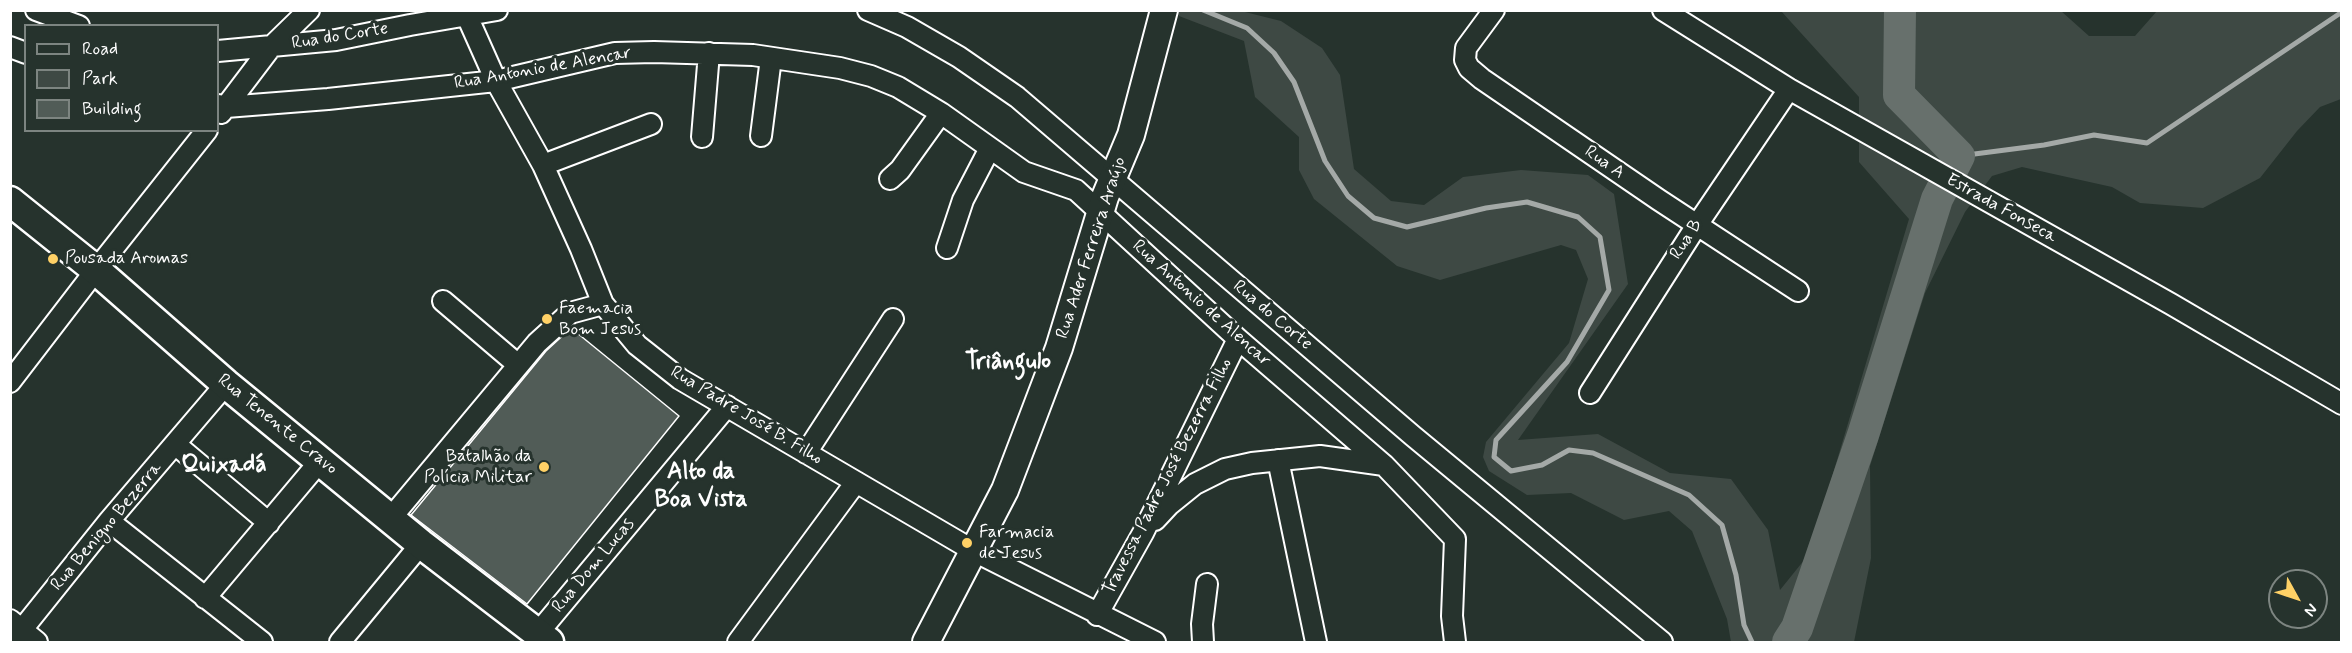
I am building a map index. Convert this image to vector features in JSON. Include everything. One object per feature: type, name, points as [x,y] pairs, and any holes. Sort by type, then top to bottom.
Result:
[{"type":"main road","name":"Rua Tenente Cravo","points":[[10,201],[96,270],[226,384],[539,639]]},
{"type":"street","points":[[36,10],[56,21]]},
{"type":"street","name":"Rua do Corte","points":[[219,51],[336,40],[497,10]]},
{"type":"street","name":"Rua do Corte","points":[[868,10],[907,27],[959,57],[1017,97],[1404,428],[1662,642]]},
{"type":"street","name":"Rua Ader Ferreira Araújo","points":[[926,642],[1005,490],[1059,348],[1101,213],[1131,135],[1164,10]]},
{"type":"street","name":"Rua A","points":[[1494,10],[1466,48],[1465,60],[1469,68],[1696,225],[1798,291]]},
{"type":"street","name":"Estrada Fonseca","points":[[1663,10],[1789,89],[2342,404]]},
{"type":"street","points":[[220,110],[299,14]]},
{"type":"street","name":"Rua Padre José B. Filho","points":[[467,16],[496,81],[543,165],[603,304],[650,356],[680,379],[974,551],[1097,615],[1155,642]]},
{"type":"street","points":[[702,137],[709,52]]},
{"type":"street","name":"Rua Antonio de Alencar","points":[[220,110],[496,81],[615,53],[709,52],[771,58],[840,68],[871,76],[898,87],[941,113],[1024,172],[1076,190],[1238,339],[1384,465],[1455,539],[1452,616],[1455,642]]},
{"type":"street","points":[[761,136],[771,58]]},
{"type":"street","name":"Rua B","points":[[1590,393],[1696,225],[1789,89]]},
{"type":"street","points":[[890,179],[900,170],[941,113]]},
{"type":"street","points":[[543,165],[651,124]]},
{"type":"street","points":[[10,382],[205,132]]},
{"type":"street","points":[[947,248],[963,200],[990,148]]},
{"type":"street","points":[[443,301],[517,364]]},
{"type":"street","points":[[390,519],[517,364],[537,343],[570,313],[603,304]]},
{"type":"street","points":[[806,453],[893,319]]},
{"type":"street","name":"Travessa Padre José Bezerra Filho","points":[[1097,615],[1143,533],[1238,339]]},
{"type":"street","name":"Rua Benigno Bezerra","points":[[20,634],[109,521],[226,384]]},
{"type":"street","name":"Rua Dom Lucas","points":[[539,639],[727,406]]},
{"type":"street","points":[[175,444],[269,523]]},
{"type":"street","points":[[1143,533],[1169,505],[1209,475],[1225,469],[1320,456],[1384,465]]},
{"type":"street","points":[[205,598],[321,460]]},
{"type":"street","points":[[1278,460],[1316,642]]},
{"type":"street","points":[[738,642],[856,482]]},
{"type":"street","points":[[109,521],[205,598],[251,639]]},
{"type":"street","points":[[340,642],[421,544]]},
{"type":"street","points":[[1203,642],[1202,624],[1207,584]]},
{"type":"green space","points":[[1179,11],[1241,11],[1281,21],[1322,48],[1340,75],[1354,169],[1391,201],[1424,205],[1463,177],[1521,170],[1588,175],[1614,194],[1628,284],[1518,440],[1598,434],[1670,473],[1731,479],[1768,530],[1780,590],[1809,554],[1909,219],[1859,162],[1859,97],[1781,11],[2061,11],[2089,36],[2135,36],[2157,11],[2341,11],[2341,99],[2320,107],[2297,131],[2260,178],[2203,208],[2140,203],[2112,187],[2022,167],[1992,176],[1965,212],[1925,293],[1870,466],[1871,558],[1854,642],[1731,642],[1727,619],[1692,531],[1669,511],[1624,520],[1571,493],[1527,495],[1489,471],[1483,457],[1486,442],[1569,343],[1588,279],[1576,250],[1561,245],[1440,280],[1397,266],[1314,199],[1299,170],[1299,137],[1255,97],[1244,41],[1179,16]]},
{"type":"building","name":"Batalhão da Polícia Militar","points":[[571,328],[679,416],[527,604],[411,515],[546,351]]},
{"type":"waterway","points":[[1203,10],[1247,28],[1274,53],[1294,82],[1325,161],[1348,196],[1374,218],[1407,227],[1486,208],[1527,202],[1578,217],[1600,237],[1609,290],[1567,362],[1496,440],[1494,457],[1511,471],[1542,465],[1569,450],[1593,453],[1689,495],[1722,525],[1736,575],[1744,625],[1752,642]]},
{"type":"waterway","points":[[1788,642],[1797,628],[1863,435],[1937,199],[1959,156],[1899,95],[1900,10]]},
{"type":"waterway","points":[[1959,156],[2044,145],[2094,135],[2147,143],[2342,12]]},
{"type":"place","name":"Pousada Aromas","points":[[53,259]]},
{"type":"place","name":"Faemacia Bom Jesus","points":[[547,319]]},
{"type":"place","name":"Batalhão da Polícia Militar","points":[[544,467]]},
{"type":"place","name":"Farmacia de Jesus","points":[[967,543]]},
{"type":"district","name":"Triângulo","points":[[1008,363]]},
{"type":"district","name":"Quixadá","points":[[224,466]]},
{"type":"district","name":"Alto da Boa Vista","points":[[701,487]]}]
